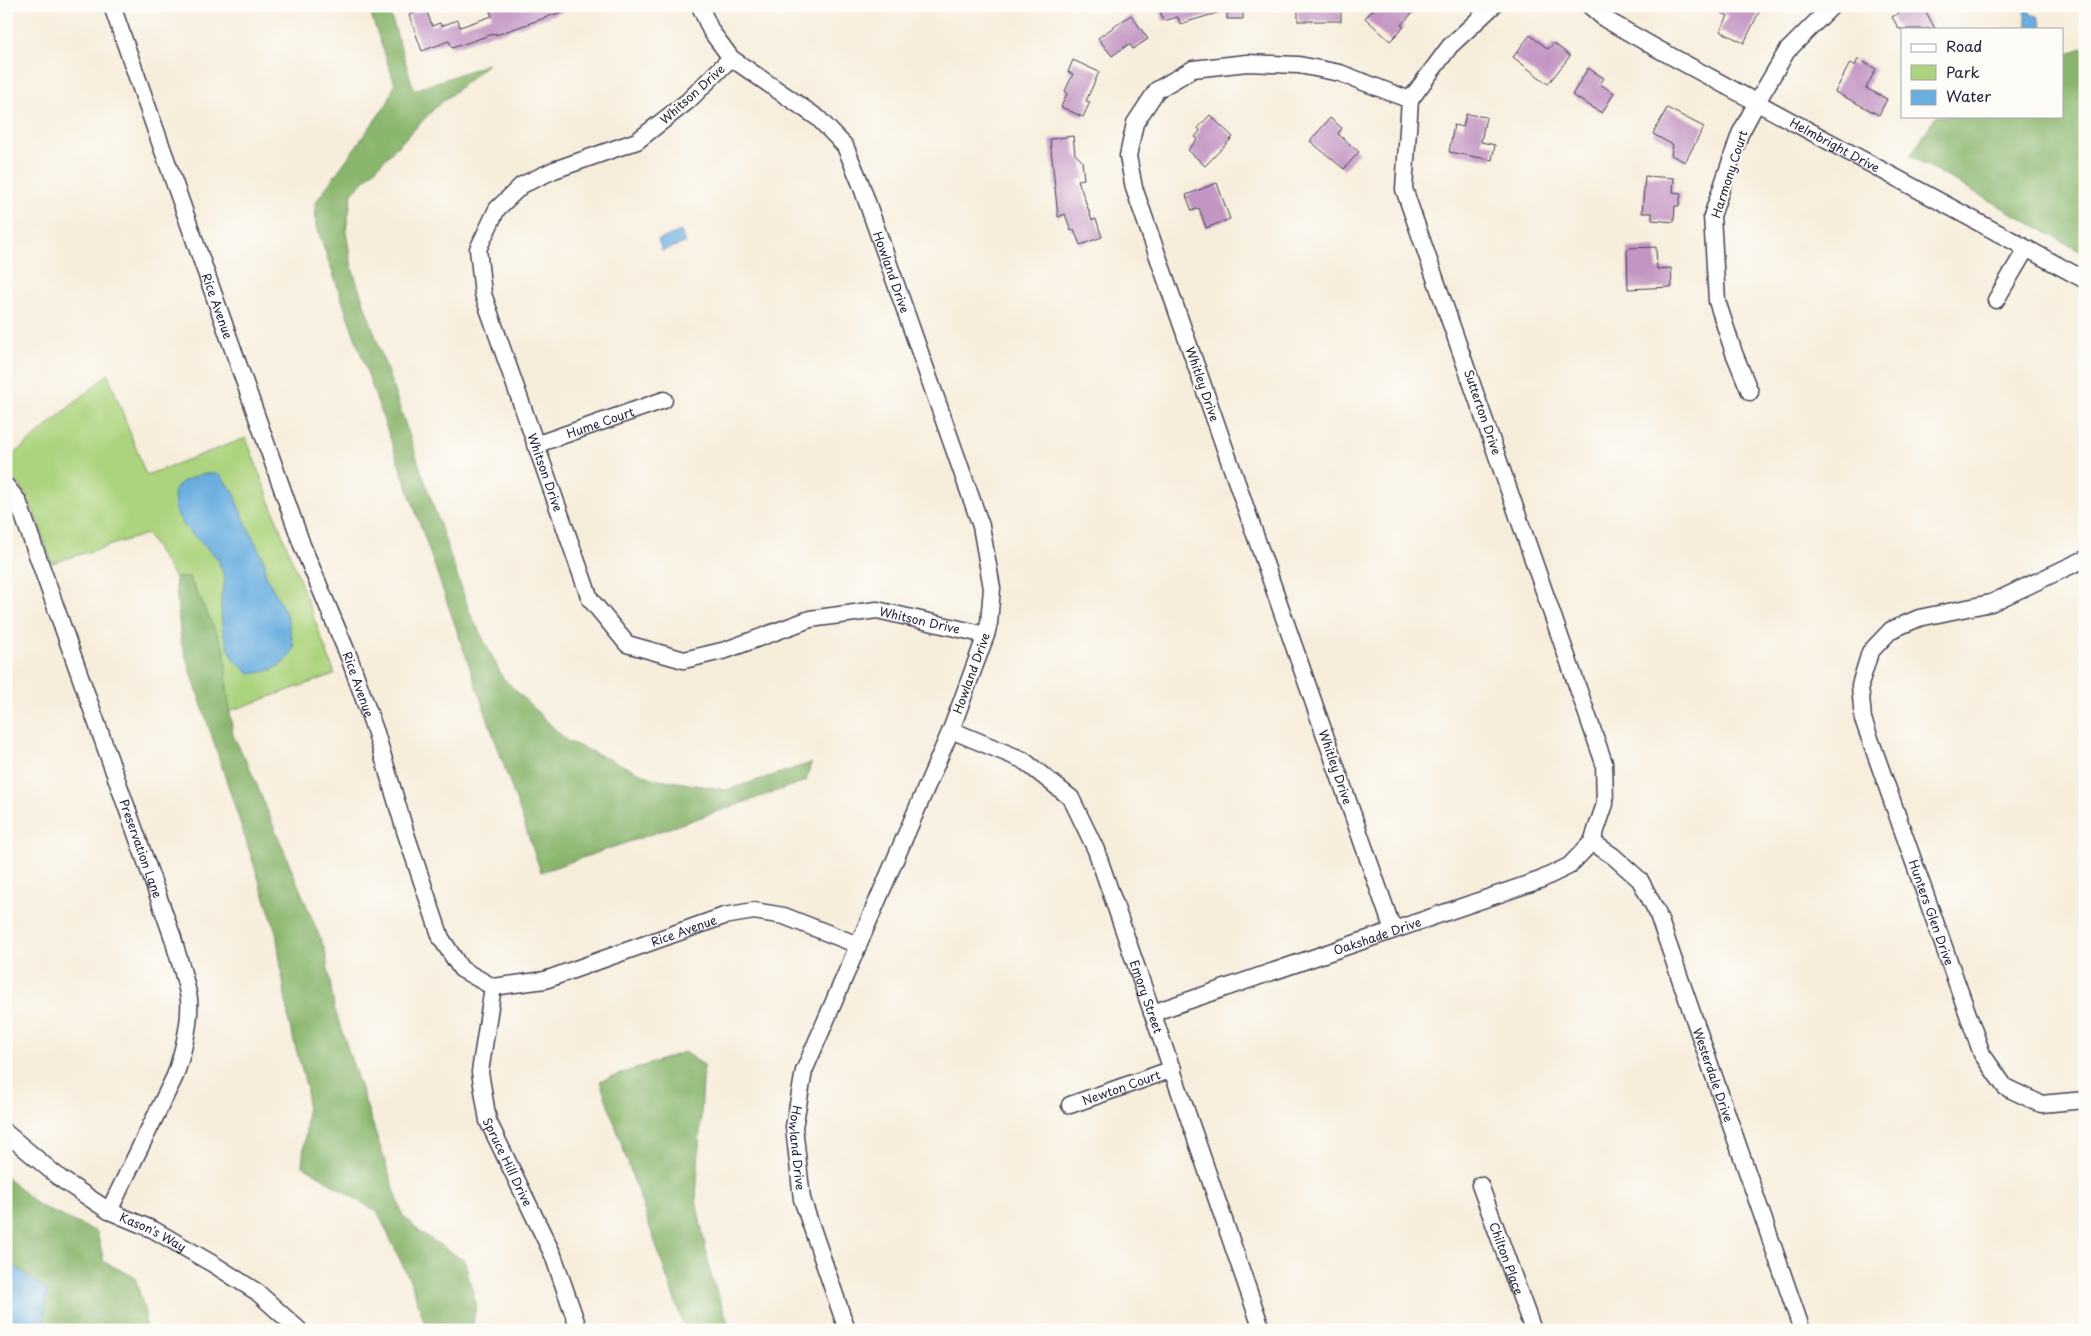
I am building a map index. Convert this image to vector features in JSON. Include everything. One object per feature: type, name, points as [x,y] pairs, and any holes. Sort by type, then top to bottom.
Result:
[{"type":"street","name":"Rice Avenue","points":[[112,6],[302,545],[349,657],[376,733],[406,834],[441,938],[461,969],[492,987],[545,980],[724,916],[754,911],[784,916],[858,945]]},
{"type":"street","name":"Howland Drive","points":[[700,6],[711,31],[731,58],[818,118],[845,146],[860,182],[981,526],[992,588],[986,635],[951,730],[804,1072],[794,1127],[802,1199],[847,1330]]},
{"type":"street","points":[[1410,100],[1450,46],[1493,6]]},
{"type":"street","name":"Helmbright Drive","points":[[1590,6],[1605,19],[1648,43],[2085,280]]},
{"type":"street","name":"Harmony Court","points":[[1750,392],[1734,354],[1717,301],[1712,216],[1740,134],[1757,102],[1787,50],[1832,6]]},
{"type":"street","name":"Whitson Drive","points":[[731,58],[688,101],[637,141],[554,170],[522,185],[496,209],[478,250],[483,294],[590,600],[627,644],[684,660],[726,650],[810,618],[877,610],[986,635]]},
{"type":"street","name":"Whitley Drive","points":[[1393,930],[1134,188],[1128,156],[1134,124],[1157,90],[1193,69],[1247,64],[1299,65],[1340,73],[1410,100]]},
{"type":"street","name":"Sutterton Drive","points":[[1410,100],[1404,189],[1604,763],[1604,804],[1592,842]]},
{"type":"street","points":[[1996,300],[2026,248]]},
{"type":"street","name":"Hume Court","points":[[535,445],[664,400]]},
{"type":"street","name":"Preservation Lane","points":[[6,486],[18,501],[35,547],[173,938],[188,999],[188,1021],[182,1056],[175,1076],[109,1210]]},
{"type":"street","name":"Hunters Glen Drive","points":[[2085,559],[1991,603],[1919,618],[1891,630],[1870,652],[1860,685],[1863,719],[1982,1054],[2005,1087],[2041,1104],[2085,1100]]},
{"type":"street","name":"Emory Street","points":[[951,730],[1023,760],[1071,798],[1096,850],[1262,1330]]},
{"type":"street","name":"Oakshade Drive","points":[[1152,1013],[1540,880],[1569,866],[1592,842]]},
{"type":"street","name":"Westerdale Drive","points":[[1592,842],[1613,856],[1640,880],[1657,912],[1802,1330]]},
{"type":"street","name":"Spruce Hill Drive","points":[[492,987],[480,1072],[488,1121],[553,1255],[579,1330]]},
{"type":"street","name":"Newton Court","points":[[1070,1106],[1173,1069]]},
{"type":"street","name":"Kason's Way","points":[[6,1133],[61,1179],[109,1210],[154,1230],[257,1292],[299,1330]]},
{"type":"street","name":"Chilton Place","points":[[1480,1185],[1533,1330]]},
{"type":"green space","points":[[368,6],[388,6],[414,90],[488,64],[436,107],[352,193],[346,231],[352,268],[470,613],[503,678],[567,741],[652,778],[727,790],[811,763],[806,781],[541,872],[316,225],[315,203],[388,102],[395,84]]},
{"type":"green space","points":[[2085,47],[2085,254],[1910,156],[1935,118],[2064,118],[2064,54]]},
{"type":"green space","points":[[108,374],[146,475],[246,438],[335,674],[221,714],[175,578],[147,534],[52,563],[30,505],[21,487],[9,472],[6,461]]},
{"type":"green space","points":[[189,577],[225,650],[227,689],[233,735],[251,771],[325,950],[334,1007],[403,1216],[421,1233],[465,1261],[476,1305],[472,1330],[427,1330],[412,1285],[378,1213],[302,1165],[306,1129],[307,1089],[289,1023],[276,932],[181,642],[175,578]]},
{"type":"green space","points":[[684,1052],[704,1065],[696,1200],[711,1276],[731,1330],[685,1330],[600,1081]]},
{"type":"green space","points":[[6,1176],[38,1205],[97,1232],[104,1262],[135,1277],[145,1313],[145,1330],[6,1330]]},
{"type":"water","points":[[2028,9],[2032,15],[2038,16],[2043,28],[2028,28],[2024,11]]},
{"type":"water","points":[[681,231],[685,243],[662,251],[658,240]]},
{"type":"water","points":[[201,474],[219,474],[235,494],[238,506],[265,563],[265,573],[287,616],[294,647],[282,664],[271,670],[250,674],[233,659],[223,633],[221,596],[225,580],[218,559],[184,526],[175,510],[174,491],[182,482]]},
{"type":"water","points":[[6,1259],[47,1291],[43,1330],[6,1330]]},
{"type":"building","points":[[488,6],[572,6],[573,8],[452,48],[449,41],[422,51],[409,15],[426,9],[432,26],[440,23],[441,26],[458,20],[460,27],[492,16]]},
{"type":"building","points":[[1159,6],[1243,6],[1243,19],[1227,19],[1227,10],[1180,24],[1178,17],[1163,21]]},
{"type":"building","points":[[1298,6],[1341,6],[1341,21],[1298,21]]},
{"type":"building","points":[[1377,6],[1419,6],[1401,25],[1404,27],[1390,41],[1365,18]]},
{"type":"building","points":[[1709,6],[1762,6],[1744,43],[1720,31],[1728,16]]},
{"type":"building","points":[[1911,6],[1923,6],[1934,28],[1899,29],[1892,17]]},
{"type":"building","points":[[1131,15],[1148,39],[1133,49],[1129,44],[1112,56],[1098,38]]},
{"type":"building","points":[[1530,35],[1548,49],[1554,43],[1570,56],[1548,84],[1513,57]]},
{"type":"building","points":[[1858,59],[1876,69],[1866,88],[1887,99],[1879,115],[1835,92],[1850,63],[1855,66]]},
{"type":"building","points":[[1073,60],[1099,72],[1086,101],[1090,102],[1083,117],[1061,107],[1067,93],[1065,91],[1073,74],[1068,72]]},
{"type":"building","points":[[1588,68],[1604,78],[1600,84],[1614,93],[1602,113],[1572,95]]},
{"type":"building","points":[[1667,108],[1704,127],[1685,162],[1671,155],[1673,145],[1653,134]]},
{"type":"building","points":[[1466,114],[1486,117],[1481,142],[1495,145],[1492,160],[1449,152],[1454,125],[1463,127]]},
{"type":"building","points":[[1210,115],[1233,137],[1205,166],[1188,150],[1198,139],[1195,137],[1200,131],[1198,128]]},
{"type":"building","points":[[1330,118],[1342,128],[1338,134],[1359,152],[1344,169],[1310,141]]},
{"type":"building","points":[[1073,136],[1075,154],[1082,161],[1084,179],[1078,180],[1092,220],[1096,219],[1102,237],[1080,245],[1074,230],[1071,231],[1065,214],[1058,217],[1050,139]]},
{"type":"building","points":[[1645,176],[1674,178],[1673,192],[1681,193],[1679,206],[1675,206],[1674,222],[1652,220],[1652,213],[1642,213]]},
{"type":"building","points":[[1217,183],[1230,219],[1206,228],[1199,208],[1192,211],[1186,195]]},
{"type":"building","points":[[1656,247],[1657,269],[1671,268],[1672,287],[1628,289],[1627,248]]}]
